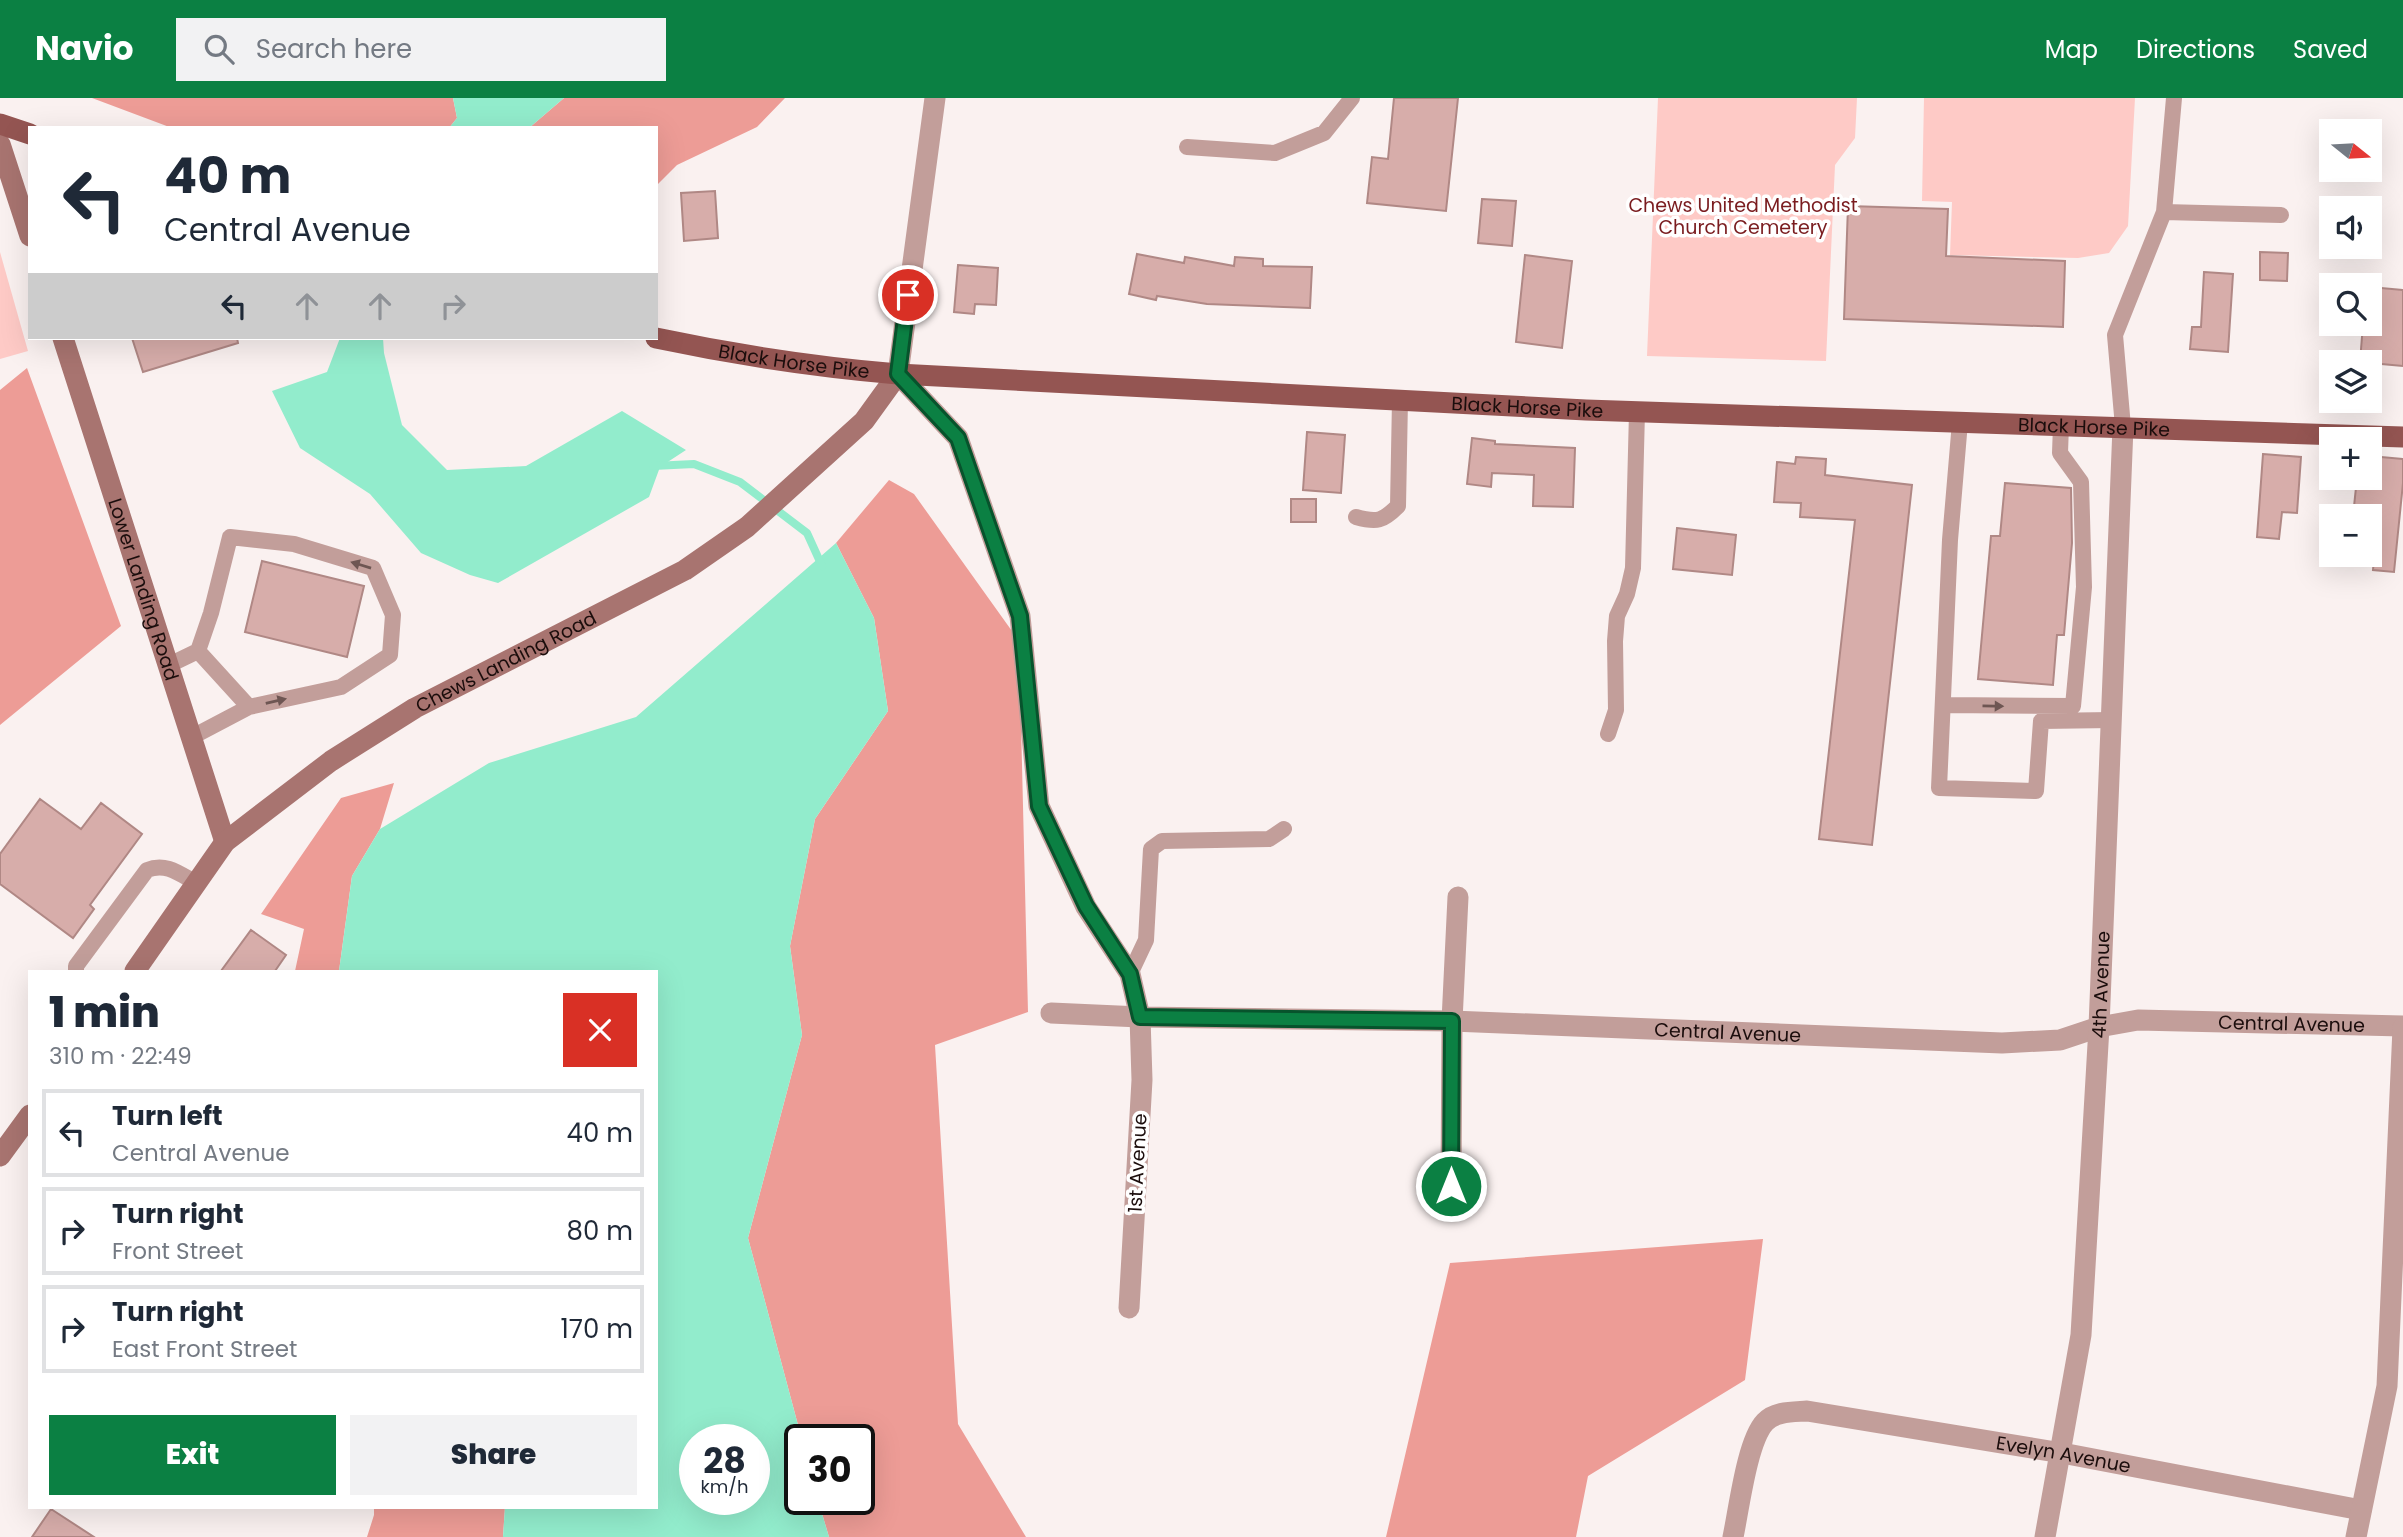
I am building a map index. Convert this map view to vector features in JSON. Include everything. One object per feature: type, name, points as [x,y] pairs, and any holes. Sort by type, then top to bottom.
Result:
[{"type":"main road","points":[[0,124],[28,133]]},
{"type":"main road","points":[[0,144],[28,230]]},
{"type":"main road","name":"Black Horse Pike","points":[[658,338],[838,369],[898,374],[1637,412],[2403,437]]},
{"type":"main road","name":"Lower Landing Road","points":[[64,340],[225,842]]},
{"type":"main road","name":"Chews Landing Road","points":[[136,970],[225,842],[331,761],[415,708],[685,570],[747,527],[864,421],[898,374]]},
{"type":"main road","points":[[0,1156],[28,1118]]},
{"type":"street","points":[[898,374],[935,98]]},
{"type":"street","name":"1st Avenue","points":[[898,374],[958,438],[1020,616],[1039,806],[1086,906],[1130,974],[1140,1017],[1142,1080],[1129,1308]]},
{"type":"street","name":"4th Avenue","points":[[2045,1537],[2081,1335],[2099,1027],[2123,427]]},
{"type":"street","points":[[1451,1186],[1452,1021],[1458,897]]},
{"type":"street","name":"Central Avenue","points":[[1051,1013],[1140,1017],[1452,1021],[2002,1043],[2060,1040],[2099,1027],[2138,1020],[2403,1027]]},
{"type":"street","points":[[2356,1537],[2387,1386],[2403,1027]]},
{"type":"street","name":"Evelyn Avenue","points":[[1733,1537],[1752,1445],[1765,1421],[1780,1413],[1807,1411],[2062,1453],[2361,1510]]},
{"type":"lane","points":[[1187,147],[1275,153],[1324,133],[1352,98]]},
{"type":"lane","points":[[2123,427],[2115,335],[2164,212],[2174,98]]},
{"type":"lane","points":[[2164,212],[2281,215]]},
{"type":"lane","points":[[1356,517],[1371,521],[1386,518],[1398,506],[1400,400]]},
{"type":"lane","points":[[1608,734],[1616,710],[1617,616],[1627,594],[1633,568],[1637,412]]},
{"type":"lane","points":[[1960,422],[1950,540],[1939,788],[2036,792],[2042,714]]},
{"type":"lane","points":[[2042,714],[2073,706],[2084,587],[2081,482],[2060,453],[2061,425]]},
{"type":"lane","points":[[169,665],[198,651],[211,613],[230,537],[295,544],[373,568],[393,615],[390,655],[341,687],[248,707],[192,737]]},
{"type":"lane","points":[[198,651],[248,707]]},
{"type":"lane","points":[[1942,705],[2112,720]]},
{"type":"lane","points":[[1130,974],[1146,940],[1151,849],[1162,841],[1269,839],[1284,829]]},
{"type":"lane","points":[[76,970],[76,966],[147,870],[157,865],[171,868],[196,883]]},
{"type":"green space","name":"Chews United Methodist Church Cemetery","points":[[1658,98],[1857,98],[1855,138],[1835,165],[1826,361],[1647,356]]},
{"type":"green space","points":[[1924,98],[2135,98],[2128,226],[2109,253],[2078,258],[1950,255],[1952,202],[1922,201]]},
{"type":"green space","points":[[0,252],[28,351],[0,359]]},
{"type":"shaded area","points":[[92,98],[453,98],[457,118],[451,126],[167,126]]},
{"type":"shaded area","points":[[453,98],[564,98],[531,126],[451,126],[457,118]]},
{"type":"shaded area","points":[[564,98],[785,98],[757,127],[677,165],[658,184],[658,126],[531,126]]},
{"type":"shaded area","points":[[339,340],[383,340],[402,425],[447,470],[526,466],[622,411],[686,450],[660,467],[649,497],[498,583],[470,575],[421,553],[370,494],[300,448],[272,391],[327,372]]},
{"type":"shaded area","points":[[27,368],[121,626],[0,725],[0,390]]},
{"type":"shaded area","points":[[889,480],[914,494],[1019,641],[1028,1012],[935,1045],[958,1424],[1026,1537],[829,1537],[822,1515],[875,1515],[875,1424],[798,1424],[748,1238],[802,1035],[790,946],[815,819],[888,711],[874,618],[836,543]]},
{"type":"shaded area","points":[[836,543],[874,618],[888,711],[815,819],[790,946],[802,1035],[748,1238],[798,1424],[784,1424],[784,1515],[822,1515],[829,1537],[503,1537],[505,1509],[658,1509],[658,970],[339,970],[352,876],[380,829],[489,763],[636,717]]},
{"type":"shaded area","points":[[394,783],[380,829],[352,876],[339,970],[295,970],[304,929],[261,914],[341,798]]},
{"type":"shaded area","points":[[1763,1239],[1745,1380],[1588,1476],[1576,1537],[1386,1537],[1450,1263]]},
{"type":"shaded area","points":[[374,1509],[505,1509],[503,1537],[367,1537]]},
{"type":"building","points":[[1394,98],[1458,98],[1446,211],[1367,203],[1372,157],[1388,159]]},
{"type":"building","points":[[715,191],[718,238],[684,241],[681,193]]},
{"type":"building","points":[[1482,199],[1516,201],[1512,246],[1478,243]]},
{"type":"building","points":[[1848,206],[1948,209],[1946,256],[2065,261],[2063,327],[1844,319]]},
{"type":"building","points":[[2260,252],[2288,253],[2287,281],[2260,280]]},
{"type":"building","points":[[1137,254],[1184,263],[1185,257],[1234,266],[1235,257],[1263,259],[1263,266],[1312,267],[1310,308],[1207,304],[1157,296],[1156,300],[1129,294]]},
{"type":"building","points":[[1525,255],[1572,261],[1562,348],[1516,342]]},
{"type":"building","points":[[958,265],[998,268],[996,305],[975,304],[974,314],[954,312]]},
{"type":"building","points":[[2204,272],[2233,274],[2228,352],[2190,349],[2192,327],[2201,327]]},
{"type":"building","points":[[2382,288],[2403,290],[2403,366],[2382,364],[2382,350],[2361,350],[2362,336],[2382,336]]},
{"type":"building","points":[[133,340],[237,340],[238,343],[143,372]]},
{"type":"building","points":[[1307,432],[1345,435],[1341,493],[1303,490]]},
{"type":"building","points":[[1472,438],[1495,441],[1495,444],[1575,448],[1573,507],[1533,506],[1534,475],[1492,473],[1491,487],[1467,484]]},
{"type":"building","points":[[2263,454],[2301,457],[2297,513],[2282,512],[2279,539],[2257,537]]},
{"type":"building","points":[[1796,457],[1826,459],[1825,475],[1912,485],[1872,845],[1819,839],[1855,520],[1800,517],[1801,503],[1774,502],[1777,462],[1795,464]]},
{"type":"building","points":[[2382,457],[2403,459],[2394,572],[2373,570],[2373,567],[2382,567],[2382,504],[2354,504],[2356,490],[2382,490]]},
{"type":"building","points":[[2005,483],[2071,488],[2072,543],[2064,635],[2057,635],[2053,685],[1978,679],[1991,536],[2000,536]]},
{"type":"building","points":[[1291,499],[1316,499],[1316,522],[1291,522]]},
{"type":"building","points":[[1677,528],[1736,535],[1732,575],[1673,569]]},
{"type":"building","points":[[262,561],[364,586],[347,657],[245,632]]},
{"type":"building","points":[[40,799],[81,829],[101,803],[142,834],[90,905],[94,909],[73,938],[0,884],[0,854]]},
{"type":"building","points":[[251,930],[286,955],[276,970],[222,970]]},
{"type":"building","points":[[51,1509],[94,1537],[32,1537]]},
{"type":"waterway","points":[[653,466],[694,464],[740,482],[807,533],[822,566]]},
{"type":"route","points":[[908,295],[898,374],[958,438],[1020,616],[1039,806],[1086,906],[1130,974],[1140,1017],[1452,1021],[1451,1186]]}]
